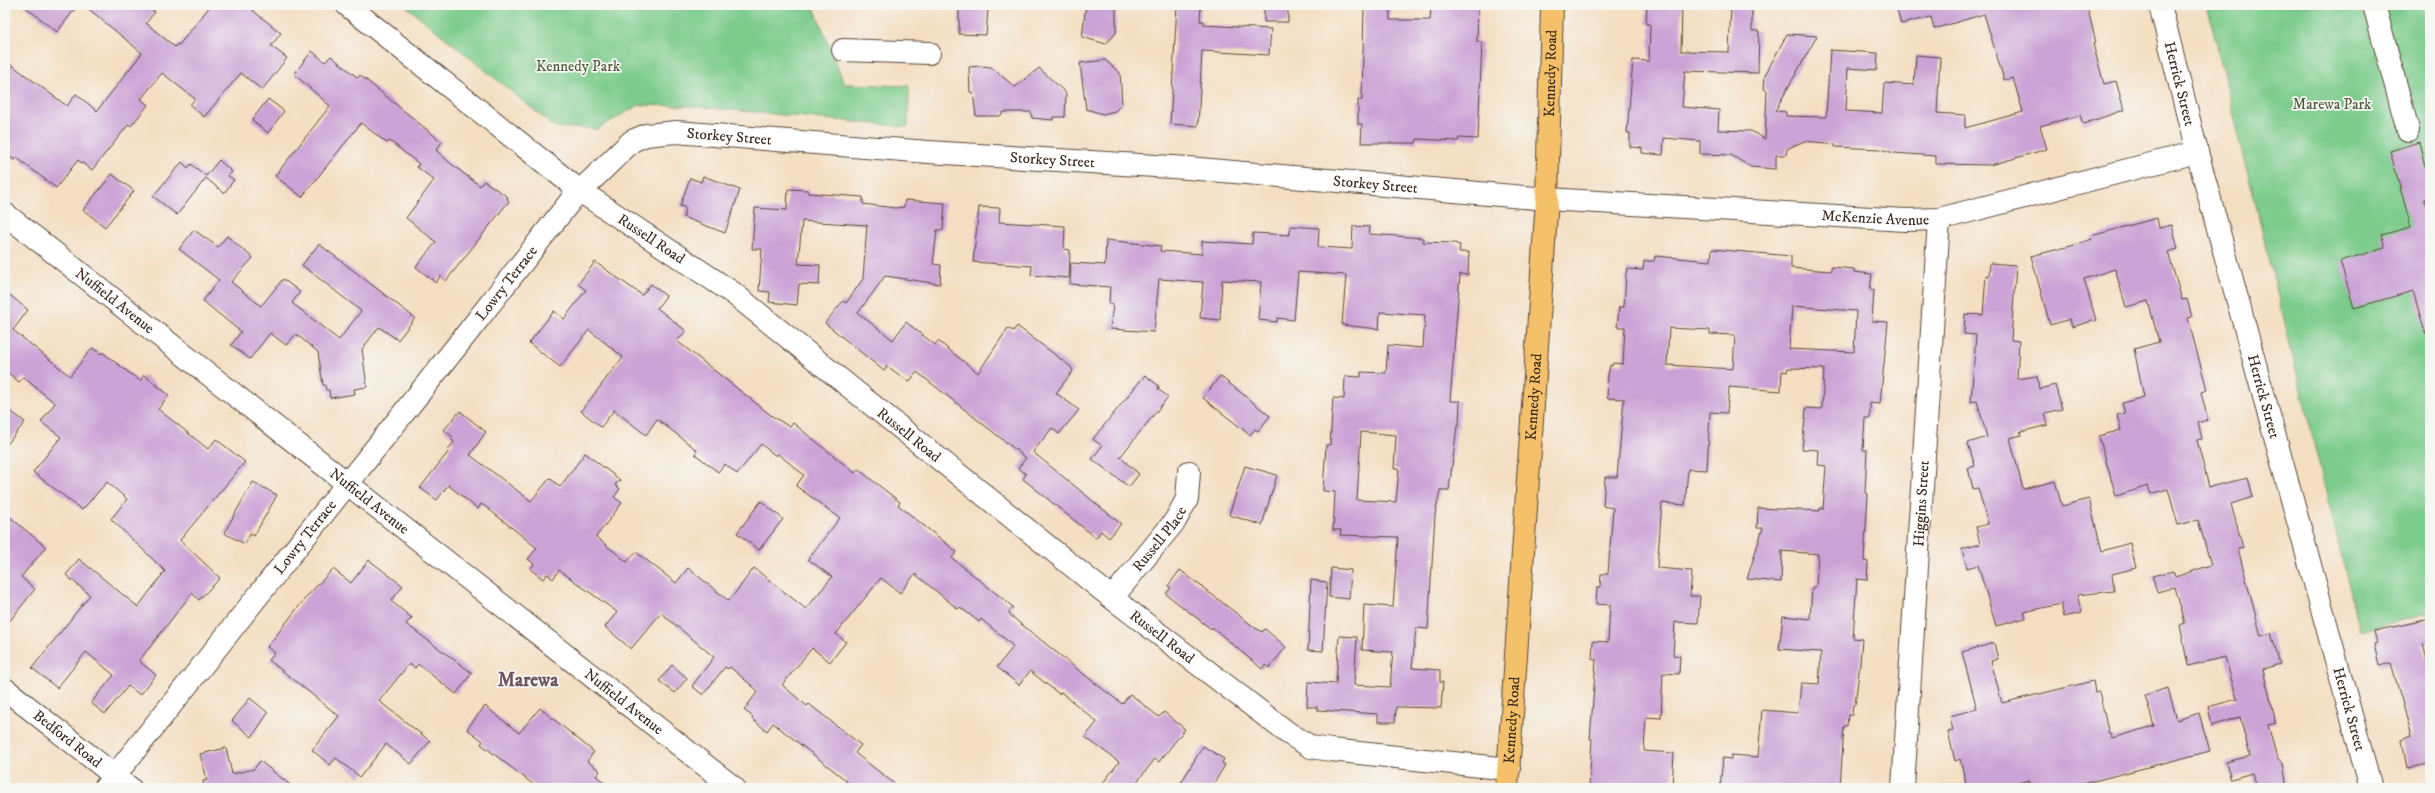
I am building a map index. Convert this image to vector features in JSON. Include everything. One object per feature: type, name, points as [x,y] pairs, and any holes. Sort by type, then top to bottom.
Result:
[{"type":"main road","name":"Kennedy Road","points":[[1508,778],[1546,199],[1552,5]]},
{"type":"street","name":"Russell Road","points":[[347,5],[580,191],[734,293],[1112,598],[1288,733],[1311,746],[1508,778]]},
{"type":"street","name":"Herrick Street","points":[[2160,5],[2197,152],[2371,788]]},
{"type":"street","points":[[2374,5],[2408,130]]},
{"type":"street","points":[[843,50],[929,53]]},
{"type":"street","name":"Storkey Street","points":[[580,191],[632,141],[646,135],[676,132],[928,152],[1188,168],[1546,199]]},
{"type":"street","name":"McKenzie Avenue","points":[[1546,199],[1862,219],[1939,219],[2197,152]]},
{"type":"street","name":"Lowry Terrace","points":[[117,784],[348,482],[580,191]]},
{"type":"street","name":"Nuffield Avenue","points":[[5,214],[348,482],[734,788]]},
{"type":"street","name":"Higgins Street","points":[[1903,788],[1939,219]]},
{"type":"street","name":"Russell Place","points":[[1112,598],[1176,522],[1187,499],[1190,472]]},
{"type":"street","name":"Bedford Road","points":[[5,689],[117,784]]},
{"type":"green space","name":"Kennedy Park","points":[[405,5],[813,5],[844,84],[909,86],[908,127],[690,106],[639,105],[597,129],[555,127]]},
{"type":"green space","name":"Marewa Park","points":[[2207,5],[2430,5],[2430,613],[2360,631]]},
{"type":"building","points":[[23,5],[78,5],[57,32]]},
{"type":"building","points":[[84,5],[145,5],[155,12],[146,23],[175,47],[177,44],[179,45],[211,5],[246,5],[281,33],[271,46],[287,58],[262,90],[241,73],[204,117],[190,105],[195,99],[162,73],[141,99],[148,105],[131,126],[129,124],[92,170],[78,160],[56,188],[16,157],[14,160],[5,152],[5,60],[67,106],[76,94],[97,111],[142,53]]},
{"type":"building","points":[[959,5],[979,5],[979,9],[988,10],[986,35],[959,34]]},
{"type":"building","points":[[1086,5],[1116,5],[1116,33],[1106,44],[1082,37]]},
{"type":"building","points":[[1177,5],[1201,5],[1200,21],[1204,21],[1204,25],[1271,29],[1269,55],[1202,51],[1198,126],[1170,124]]},
{"type":"building","points":[[1264,5],[1288,5],[1288,22],[1264,22]]},
{"type":"building","points":[[1364,5],[1390,5],[1390,20],[1430,20],[1431,5],[1478,5],[1477,42],[1482,42],[1478,139],[1459,138],[1458,141],[1417,139],[1416,143],[1361,143],[1362,124],[1358,124],[1358,100],[1362,100]]},
{"type":"building","points":[[1647,5],[1682,5],[1681,51],[1729,52],[1731,5],[1752,5],[1752,31],[1759,31],[1758,73],[1685,71],[1682,107],[1719,110],[1718,130],[1751,131],[1765,139],[1767,90],[1764,89],[1765,75],[1787,34],[1817,36],[1775,111],[1786,112],[1786,116],[1826,117],[1830,50],[1878,53],[1877,70],[1848,68],[1846,111],[1882,113],[1884,83],[1914,85],[1916,55],[1940,57],[1937,113],[1965,115],[1965,128],[2023,112],[2013,78],[2004,80],[1984,14],[1934,29],[1931,17],[1901,24],[1896,5],[2087,5],[2096,43],[2093,44],[2104,84],[2116,81],[2124,110],[2083,124],[2080,115],[2040,126],[2047,149],[1991,165],[1936,164],[1936,156],[1894,153],[1880,149],[1835,147],[1835,144],[1804,141],[1787,149],[1786,155],[1776,155],[1776,169],[1751,167],[1731,155],[1700,154],[1700,141],[1664,138],[1663,155],[1642,153],[1642,148],[1630,147],[1630,133],[1627,133],[1633,60],[1649,61],[1650,24],[1646,24]]},
{"type":"building","points":[[312,51],[325,62],[331,56],[358,78],[360,75],[442,142],[436,150],[450,163],[480,186],[484,181],[508,197],[507,199],[509,201],[446,281],[440,276],[436,283],[416,267],[436,242],[406,218],[434,180],[417,167],[419,164],[390,141],[387,143],[361,123],[302,197],[275,176],[330,106],[294,74]]},
{"type":"building","points":[[1105,60],[1120,73],[1122,104],[1115,111],[1103,114],[1086,109],[1080,63]]},
{"type":"building","points":[[969,67],[991,67],[1015,87],[1039,68],[1066,93],[1065,117],[1053,117],[1053,120],[1032,118],[1031,112],[1004,112],[1000,116],[976,116],[973,93],[970,92]]},
{"type":"building","points":[[268,99],[284,111],[268,133],[252,120]]},
{"type":"building","points":[[2419,142],[2430,186],[2430,197],[2424,199],[2430,221],[2430,332],[2425,333],[2413,291],[2354,308],[2340,261],[2385,248],[2381,235],[2411,227],[2390,151]]},
{"type":"building","points":[[219,160],[232,172],[228,176],[234,180],[224,193],[206,178],[177,215],[153,196],[182,162],[188,168],[191,164],[206,176]]},
{"type":"building","points":[[112,174],[134,191],[105,227],[83,210]]},
{"type":"building","points":[[703,176],[740,190],[725,233],[683,217],[686,208],[680,206],[690,178],[701,182]]},
{"type":"building","points":[[788,189],[808,190],[808,193],[863,197],[863,204],[895,208],[904,207],[905,200],[945,203],[943,230],[937,230],[933,264],[941,265],[940,284],[885,276],[858,313],[893,340],[906,322],[935,345],[938,341],[978,373],[1008,328],[1013,331],[1017,326],[1070,366],[1073,371],[1056,393],[1079,410],[1059,434],[1052,428],[1033,452],[1121,524],[1109,538],[1101,531],[1096,538],[1023,479],[1026,474],[1018,468],[1026,458],[917,372],[909,382],[887,366],[884,371],[825,323],[843,301],[846,303],[863,279],[867,225],[802,221],[798,264],[820,265],[819,285],[799,284],[797,305],[769,302],[770,292],[759,291],[762,249],[752,249],[755,208],[787,210]]},
{"type":"building","points":[[979,207],[1000,208],[999,222],[1065,226],[1064,249],[1070,250],[1069,278],[1031,275],[1032,266],[973,262]]},
{"type":"building","points":[[2157,218],[2159,228],[2172,225],[2178,249],[2168,252],[2182,300],[2187,299],[2192,317],[2188,318],[2207,390],[2201,392],[2208,420],[2198,423],[2202,439],[2197,440],[2209,487],[2248,478],[2253,497],[2231,504],[2243,548],[2238,549],[2261,636],[2271,633],[2280,664],[2263,669],[2276,723],[2268,725],[2277,758],[2283,763],[2287,788],[2256,788],[2252,773],[2231,779],[2226,762],[2250,756],[2240,717],[2212,726],[2208,707],[2237,699],[2225,657],[2188,666],[2180,625],[2185,623],[2175,587],[2157,592],[2152,576],[2173,571],[2175,577],[2211,565],[2198,520],[2178,525],[2168,489],[2151,494],[2148,486],[2116,496],[2099,436],[2121,430],[2117,415],[2125,413],[2122,403],[2144,397],[2134,349],[2159,342],[2148,301],[2126,307],[2115,269],[2084,279],[2096,320],[2072,327],[2070,319],[2050,325],[2031,256],[2071,246],[2092,239],[2091,236]]},
{"type":"building","points":[[1291,226],[1319,228],[1318,247],[1352,249],[1353,226],[1370,227],[1369,234],[1423,238],[1423,242],[1454,243],[1460,245],[1459,252],[1469,252],[1468,275],[1460,274],[1450,401],[1460,401],[1459,426],[1457,426],[1449,490],[1440,490],[1435,515],[1428,629],[1416,628],[1412,668],[1440,670],[1440,682],[1443,682],[1441,708],[1396,707],[1395,722],[1378,722],[1378,714],[1317,710],[1317,707],[1307,707],[1308,682],[1336,684],[1339,636],[1357,637],[1354,685],[1390,687],[1393,652],[1362,650],[1364,605],[1393,607],[1398,537],[1340,535],[1341,530],[1333,530],[1335,492],[1323,491],[1326,445],[1330,445],[1333,398],[1344,399],[1345,376],[1361,377],[1361,372],[1386,373],[1388,345],[1423,348],[1425,315],[1380,312],[1379,329],[1342,325],[1346,275],[1298,272],[1294,320],[1277,318],[1277,322],[1258,320],[1261,282],[1222,280],[1220,320],[1200,318],[1203,282],[1159,279],[1154,332],[1110,329],[1113,305],[1109,304],[1110,287],[1070,284],[1071,263],[1105,265],[1106,240],[1161,246],[1160,251],[1202,254],[1202,241],[1252,244],[1253,233],[1289,235]],"holes":[[[1361,432],[1396,435],[1394,469],[1399,469],[1396,502],[1357,500]]]},
{"type":"building","points":[[194,230],[218,247],[227,236],[253,258],[231,282],[261,306],[283,279],[300,292],[292,303],[339,340],[361,311],[302,265],[319,244],[415,318],[398,340],[379,327],[362,349],[367,387],[354,389],[355,394],[330,398],[329,390],[326,390],[325,385],[323,385],[318,352],[296,334],[286,345],[270,333],[250,359],[231,345],[241,332],[203,301],[219,280],[179,249]]},
{"type":"building","points":[[1712,249],[1791,256],[1791,268],[1831,271],[1831,267],[1854,269],[1854,272],[1872,274],[1870,290],[1874,290],[1872,321],[1888,322],[1880,404],[1870,403],[1870,418],[1865,418],[1863,450],[1867,450],[1865,493],[1868,494],[1864,561],[1868,562],[1867,580],[1857,579],[1853,638],[1862,639],[1855,705],[1853,705],[1852,715],[1848,715],[1847,726],[1844,726],[1840,788],[1720,788],[1723,758],[1731,759],[1731,755],[1758,757],[1762,710],[1798,713],[1801,683],[1819,684],[1821,652],[1779,649],[1783,616],[1810,619],[1812,587],[1816,587],[1818,554],[1782,551],[1781,582],[1747,579],[1763,528],[1757,528],[1758,508],[1820,511],[1820,508],[1823,509],[1826,466],[1818,465],[1819,450],[1802,449],[1806,408],[1822,409],[1824,369],[1788,368],[1787,372],[1782,371],[1781,391],[1729,387],[1727,413],[1710,412],[1707,470],[1688,469],[1685,505],[1662,503],[1657,568],[1692,571],[1690,596],[1700,596],[1698,623],[1675,622],[1673,655],[1680,656],[1679,674],[1663,673],[1661,718],[1646,717],[1644,751],[1674,753],[1672,788],[1589,788],[1592,739],[1590,739],[1596,660],[1592,659],[1593,641],[1608,642],[1610,605],[1596,604],[1597,587],[1600,587],[1601,574],[1608,574],[1613,508],[1603,506],[1605,477],[1617,477],[1624,399],[1607,398],[1608,375],[1610,365],[1612,366],[1613,363],[1623,364],[1625,327],[1617,327],[1619,307],[1624,307],[1627,269],[1643,270],[1644,261],[1654,261],[1655,256],[1711,261]],"holes":[[[1792,306],[1856,311],[1854,352],[1789,349]],[[1669,328],[1710,330],[1710,334],[1735,335],[1733,369],[1667,365]]]},
{"type":"building","points":[[595,262],[642,295],[651,284],[666,296],[657,308],[686,331],[677,341],[772,416],[790,427],[793,423],[855,473],[858,469],[900,502],[898,505],[957,552],[952,558],[1013,607],[1009,612],[1011,616],[1091,680],[1122,704],[1130,694],[1159,717],[1164,712],[1185,729],[1159,762],[1155,759],[1132,788],[1099,788],[1119,762],[1085,737],[1097,722],[1061,692],[1059,694],[1030,671],[1019,685],[997,667],[1013,647],[1011,644],[981,619],[979,622],[960,607],[958,609],[915,574],[900,593],[881,578],[836,634],[846,642],[830,662],[812,648],[782,685],[807,706],[809,704],[861,745],[855,753],[900,788],[841,788],[847,781],[773,723],[767,731],[752,719],[753,717],[744,710],[758,691],[730,667],[728,669],[725,667],[703,695],[692,686],[714,657],[661,613],[631,649],[605,627],[617,612],[559,570],[553,579],[547,574],[543,579],[530,569],[534,564],[528,559],[537,548],[486,507],[481,504],[478,509],[448,485],[437,500],[420,488],[449,451],[448,450],[454,442],[451,439],[453,437],[444,430],[460,411],[486,432],[470,455],[531,501],[550,478],[560,487],[585,453],[620,480],[615,485],[620,489],[614,497],[622,503],[596,537],[627,562],[636,552],[676,583],[688,568],[729,601],[754,568],[806,609],[832,577],[808,559],[840,518],[796,486],[804,475],[778,454],[776,456],[761,444],[737,474],[725,464],[718,472],[695,454],[697,450],[657,419],[646,435],[614,410],[601,427],[581,411],[623,357],[589,330],[560,367],[529,343],[554,311],[564,319],[586,290],[578,284]]},
{"type":"building","points":[[1990,263],[2016,265],[2011,340],[2019,341],[2017,379],[2037,376],[2039,389],[2055,385],[2062,409],[2045,413],[2048,425],[2020,432],[2021,435],[2010,438],[2023,489],[2055,481],[2062,506],[2089,499],[2102,551],[2130,543],[2136,568],[2112,574],[2114,591],[2077,595],[2082,613],[2064,617],[2061,604],[2024,612],[2026,618],[1996,626],[1978,565],[1967,568],[1962,549],[1980,544],[1976,527],[1988,524],[1978,488],[1973,489],[1968,468],[1975,466],[1968,443],[1987,437],[1977,401],[1971,402],[1976,335],[1964,334],[1965,314],[1983,315],[1986,275],[1989,276]]},
{"type":"building","points":[[5,291],[28,310],[13,330],[70,376],[92,348],[101,354],[102,352],[140,381],[144,375],[169,395],[158,409],[208,449],[216,439],[245,462],[180,540],[220,578],[199,600],[192,593],[139,661],[156,675],[140,695],[128,686],[105,714],[91,703],[114,675],[86,652],[57,688],[32,668],[90,595],[66,575],[79,559],[138,607],[165,571],[111,519],[127,499],[107,482],[82,510],[33,472],[61,437],[41,422],[55,403],[23,377],[19,382],[5,370]]},
{"type":"building","points":[[1145,375],[1159,386],[1158,389],[1168,397],[1120,457],[1139,474],[1129,487],[1092,459],[1102,446],[1093,439]]},
{"type":"building","points":[[1220,376],[1270,416],[1258,431],[1255,429],[1250,435],[1203,398]]},
{"type":"building","points":[[5,407],[25,422],[5,447]]},
{"type":"building","points":[[1245,466],[1277,475],[1262,525],[1229,515]]},
{"type":"building","points":[[253,482],[277,495],[254,536],[250,534],[245,544],[224,533]]},
{"type":"building","points":[[761,501],[783,519],[759,550],[737,533]]},
{"type":"building","points":[[5,513],[46,547],[21,577],[35,589],[5,627]]},
{"type":"building","points":[[369,560],[403,586],[391,601],[412,618],[406,624],[472,673],[456,694],[418,664],[415,668],[409,664],[379,701],[430,741],[411,764],[386,744],[360,777],[336,758],[330,765],[312,750],[339,716],[269,660],[275,653],[267,647],[307,596],[333,569],[351,583]]},
{"type":"building","points":[[1331,568],[1351,570],[1349,599],[1329,597]]},
{"type":"building","points":[[1180,570],[1254,627],[1262,632],[1265,629],[1286,647],[1269,668],[1265,665],[1262,669],[1212,627],[1211,629],[1166,594],[1171,588],[1168,586]]},
{"type":"building","points":[[1311,580],[1327,582],[1323,651],[1308,650]]},
{"type":"building","points":[[2430,619],[2430,643],[2423,644],[2430,672],[2430,763],[2407,769],[2402,740],[2412,736],[2391,663],[2379,666],[2374,644],[2377,643],[2374,631]]},
{"type":"building","points":[[1994,643],[1998,659],[1991,661],[2002,703],[2093,681],[2095,693],[2099,692],[2109,734],[2111,733],[2112,738],[2154,726],[2145,695],[2168,688],[2177,720],[2199,713],[2210,751],[2067,788],[2031,788],[2029,780],[1999,788],[1967,788],[1960,759],[1955,761],[1948,732],[1953,731],[1950,716],[1977,709],[1962,652]]},
{"type":"building","points":[[672,665],[687,678],[675,693],[659,681]]},
{"type":"building","points":[[250,698],[268,713],[252,737],[232,721]]},
{"type":"building","points":[[485,706],[519,733],[540,708],[594,752],[587,761],[600,771],[596,776],[612,788],[538,788],[481,744],[483,741],[467,729]]},
{"type":"building","points":[[1203,746],[1224,759],[1222,763],[1225,765],[1211,788],[1178,788]]},
{"type":"building","points":[[226,748],[232,774],[254,769],[260,761],[294,788],[204,788],[203,781],[207,780],[200,754]]},
{"type":"district","name":"Marewa","points":[[528,679]]}]
